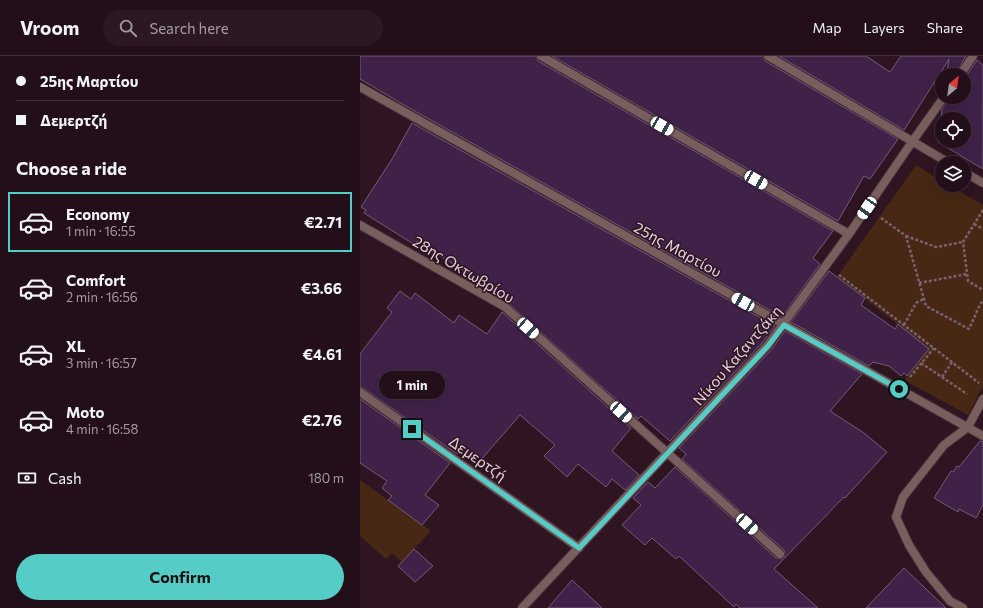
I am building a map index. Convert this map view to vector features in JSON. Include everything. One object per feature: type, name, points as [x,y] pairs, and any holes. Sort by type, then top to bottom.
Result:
[{"type":"street","points":[[541,56],[849,234]]},
{"type":"street","points":[[768,56],[937,156]]},
{"type":"street","points":[[965,68],[973,56]]},
{"type":"street","name":"25ης Μαρτίου","points":[[360,87],[983,436]]},
{"type":"street","name":"Νίκου Καζαντζάκη","points":[[522,608],[768,346],[849,234],[939,104]]},
{"type":"street","points":[[971,176],[983,183]]},
{"type":"street","name":"28ης Οκτωβρίου","points":[[360,225],[505,307],[780,554]]},
{"type":"street","name":"Δεμερτζή","points":[[360,392],[579,548]]},
{"type":"street","points":[[963,608],[950,601],[926,572],[909,545],[896,517],[903,497],[944,445],[968,427],[982,400]]},
{"type":"path","points":[[867,208],[906,236],[936,247],[963,242]]},
{"type":"path","points":[[983,210],[963,242],[968,280],[983,290]]},
{"type":"path","points":[[974,224],[983,229]]},
{"type":"path","points":[[906,236],[926,306],[969,329],[975,317],[975,313],[983,300]]},
{"type":"path","points":[[827,265],[983,386]]},
{"type":"path","points":[[919,283],[967,274]]},
{"type":"path","points":[[904,325],[916,303],[923,299]]},
{"type":"path","points":[[899,389],[934,348]]},
{"type":"path","points":[[942,377],[952,362]]},
{"type":"path","points":[[921,363],[982,400]]},
{"type":"shaded area","points":[[916,165],[935,177],[935,192],[961,192],[983,205],[983,386],[968,415],[904,380],[929,349],[837,277]]},
{"type":"shaded area","points":[[360,480],[431,531],[402,562],[392,553],[386,559],[360,536]]},
{"type":"building","points":[[360,56],[536,56],[538,61],[833,231],[813,258],[820,264],[782,317],[360,79]]},
{"type":"building","points":[[552,56],[763,56],[765,61],[898,139],[870,179],[864,176],[838,221]]},
{"type":"building","points":[[779,56],[866,56],[890,72],[901,56],[966,56],[959,68],[947,68],[949,59],[943,68],[935,68],[935,81],[904,130]]},
{"type":"building","points":[[977,60],[983,65],[983,169],[971,162],[971,156],[961,156],[948,148],[971,148],[971,112],[942,112],[945,104],[971,104],[971,69]]},
{"type":"building","points":[[412,123],[775,326],[763,342],[670,441],[641,416],[638,419],[508,303],[510,301],[417,241],[415,245],[364,213],[366,210],[361,207],[392,159]]},
{"type":"building","points":[[829,271],[865,298],[861,305],[895,329],[898,324],[929,349],[907,376],[904,373],[901,376],[889,366],[873,362],[869,366],[791,322]]},
{"type":"building","points":[[400,291],[411,299],[415,293],[454,323],[459,315],[487,334],[502,312],[631,428],[612,451],[639,475],[625,490],[612,479],[606,487],[578,464],[567,477],[544,456],[555,445],[520,415],[479,462],[477,460],[475,462],[459,451],[457,454],[360,387],[360,354],[392,312],[387,308]]},
{"type":"building","points":[[785,331],[862,374],[830,411],[864,433],[887,452],[845,498],[844,497],[774,569],[818,608],[740,608],[736,604],[734,607],[679,556],[676,559],[652,538],[645,545],[622,525],[641,505],[633,498],[648,482],[655,488],[675,467],[776,558],[781,559],[784,557],[784,550],[682,459],[686,454],[679,448],[771,350]]},
{"type":"building","points":[[360,399],[450,463],[425,495],[439,505],[422,525],[388,500],[392,496],[382,488],[387,481],[360,463]]},
{"type":"building","points":[[980,441],[983,441],[983,505],[976,518],[959,509],[958,512],[934,498],[951,471],[953,472],[957,466],[959,467]]},
{"type":"building","points":[[414,549],[433,566],[415,582],[398,566]]},
{"type":"building","points":[[904,568],[946,608],[866,608]]},
{"type":"building","points":[[572,580],[602,608],[548,608]]},
{"type":"route","points":[[412,429],[579,548],[768,346],[784,325],[899,389]]}]
